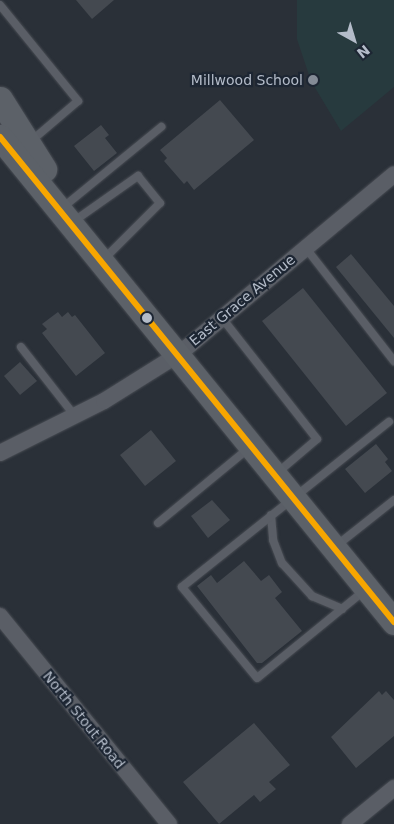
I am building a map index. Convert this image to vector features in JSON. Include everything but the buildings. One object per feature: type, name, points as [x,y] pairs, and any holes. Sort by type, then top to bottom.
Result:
[{"type":"main road","points":[[0,99],[119,282]]},
{"type":"main road","points":[[0,137],[179,354],[394,622]]},
{"type":"street","name":"East Grace Avenue","points":[[0,453],[75,416],[179,354],[304,247],[394,174]]},
{"type":"street","name":"North Stout Road","points":[[0,616],[169,824]]},
{"type":"street","points":[[350,824],[394,788]]},
{"type":"lane","points":[[0,5],[78,101],[28,144]]},
{"type":"lane","points":[[72,211],[161,127]]},
{"type":"lane","points":[[72,211],[138,176],[160,203],[104,259]]},
{"type":"lane","points":[[304,247],[394,361]]},
{"type":"lane","points":[[222,318],[317,439],[275,474]]},
{"type":"lane","points":[[21,347],[75,416]]},
{"type":"lane","points":[[367,588],[256,678],[182,587],[389,422]]},
{"type":"lane","points":[[158,523],[252,446]]},
{"type":"lane","points":[[334,547],[394,500]]},
{"type":"lane","points":[[272,515],[273,540],[282,564],[312,596],[342,609]]},
{"type":"green space","points":[[297,0],[394,0],[394,87],[341,131],[311,81],[297,39]]},
{"type":"transit line","points":[[0,137],[394,622]]},
{"type":"place","name":"Millwood School","points":[[313,80]]}]
